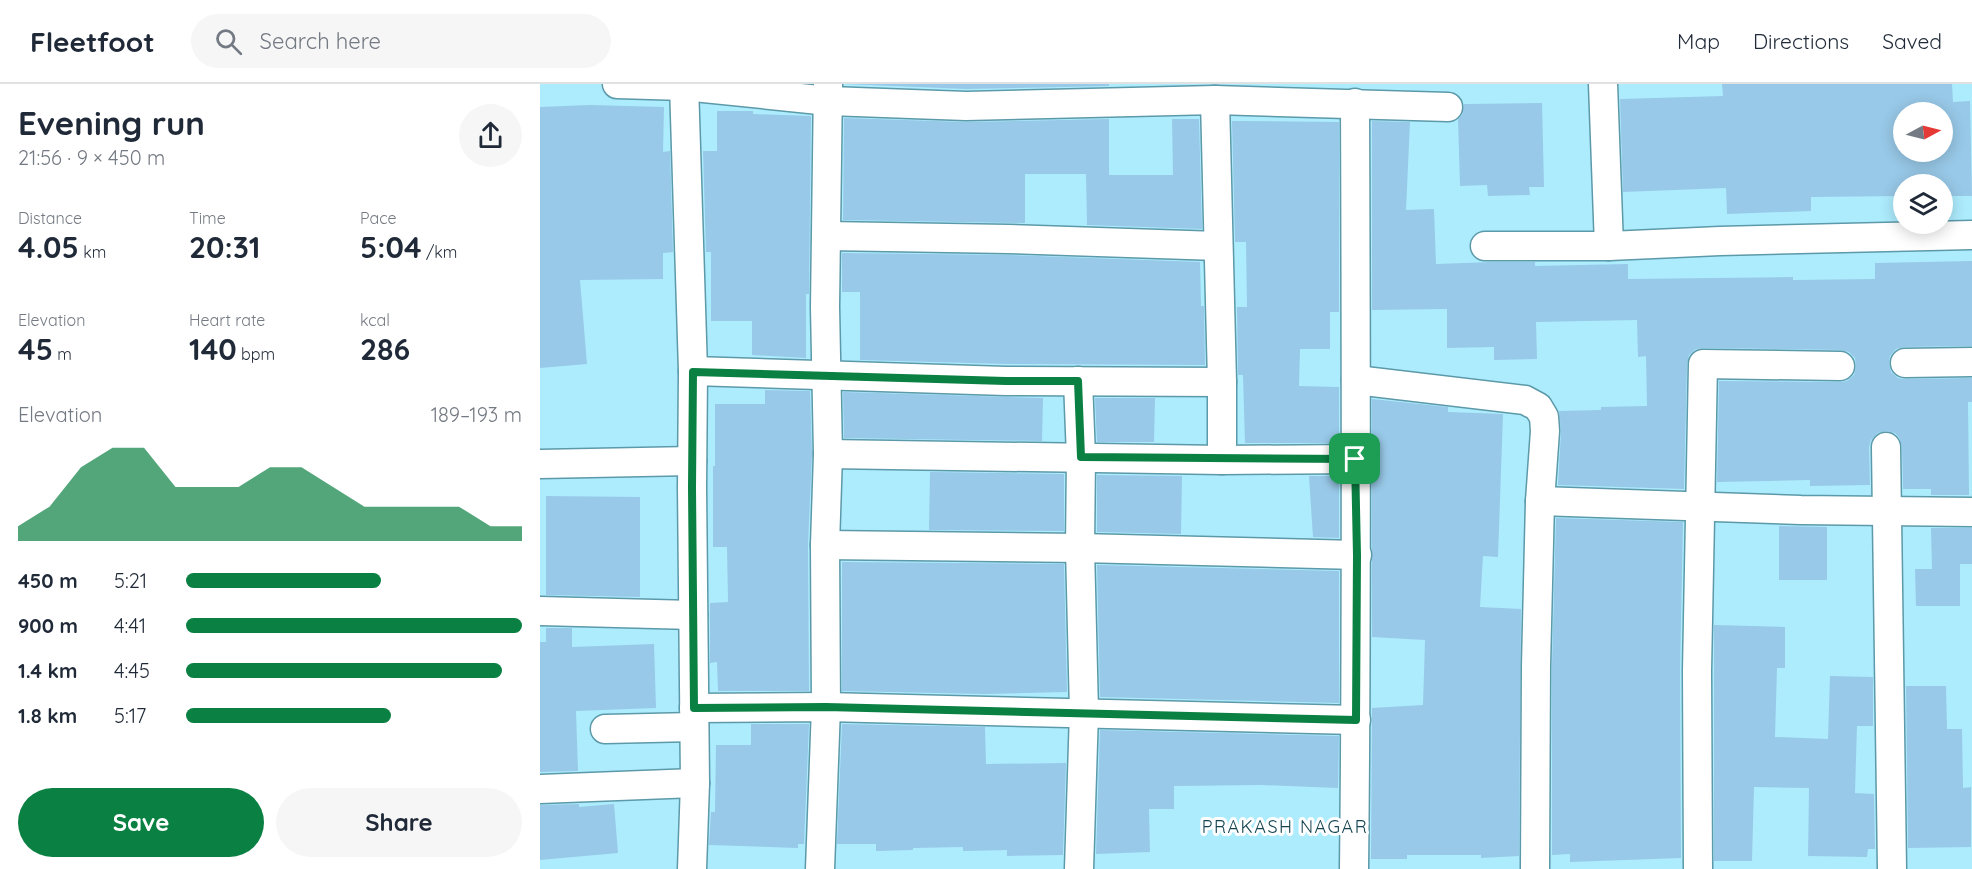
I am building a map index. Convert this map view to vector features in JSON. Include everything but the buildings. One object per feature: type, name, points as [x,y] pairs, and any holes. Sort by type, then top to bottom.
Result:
[{"type":"street","points":[[617,84],[684,85],[829,93],[1355,103],[1448,107]]},
{"type":"street","points":[[1603,84],[1609,246]]},
{"type":"street","points":[[684,85],[693,372],[695,783],[692,869]]},
{"type":"street","points":[[820,869],[826,707],[829,93]]},
{"type":"street","points":[[1215,100],[1222,459]]},
{"type":"street","points":[[1354,869],[1357,555],[1355,103]]},
{"type":"street","points":[[1485,246],[1609,246],[1972,235]]},
{"type":"street","points":[[827,236],[1218,246]]},
{"type":"street","points":[[1905,363],[1972,362]]},
{"type":"street","points":[[1698,869],[1696,670],[1702,364],[1840,366]]},
{"type":"street","points":[[693,372],[1222,382]]},
{"type":"street","points":[[1356,380],[1525,400],[1538,407],[1544,417],[1536,666],[1535,869]]},
{"type":"street","points":[[1078,381],[1084,712],[1079,869]]},
{"type":"street","points":[[1886,447],[1892,869]]},
{"type":"street","points":[[828,454],[1355,459]]},
{"type":"street","points":[[540,464],[692,461]]},
{"type":"street","points":[[1540,501],[1801,510],[1972,512]]},
{"type":"street","points":[[825,545],[1357,555]]},
{"type":"street","points":[[540,611],[693,615]]},
{"type":"street","points":[[605,729],[694,718],[826,707],[1356,720]]},
{"type":"street","points":[[540,789],[695,783]]},
{"type":"district","name":"PRAKASH NAGAR","points":[[1285,827]]},
{"type":"route","points":[[693,372],[1078,381],[1081,457],[1355,459],[1356,720],[826,707],[694,708],[693,372]]}]
